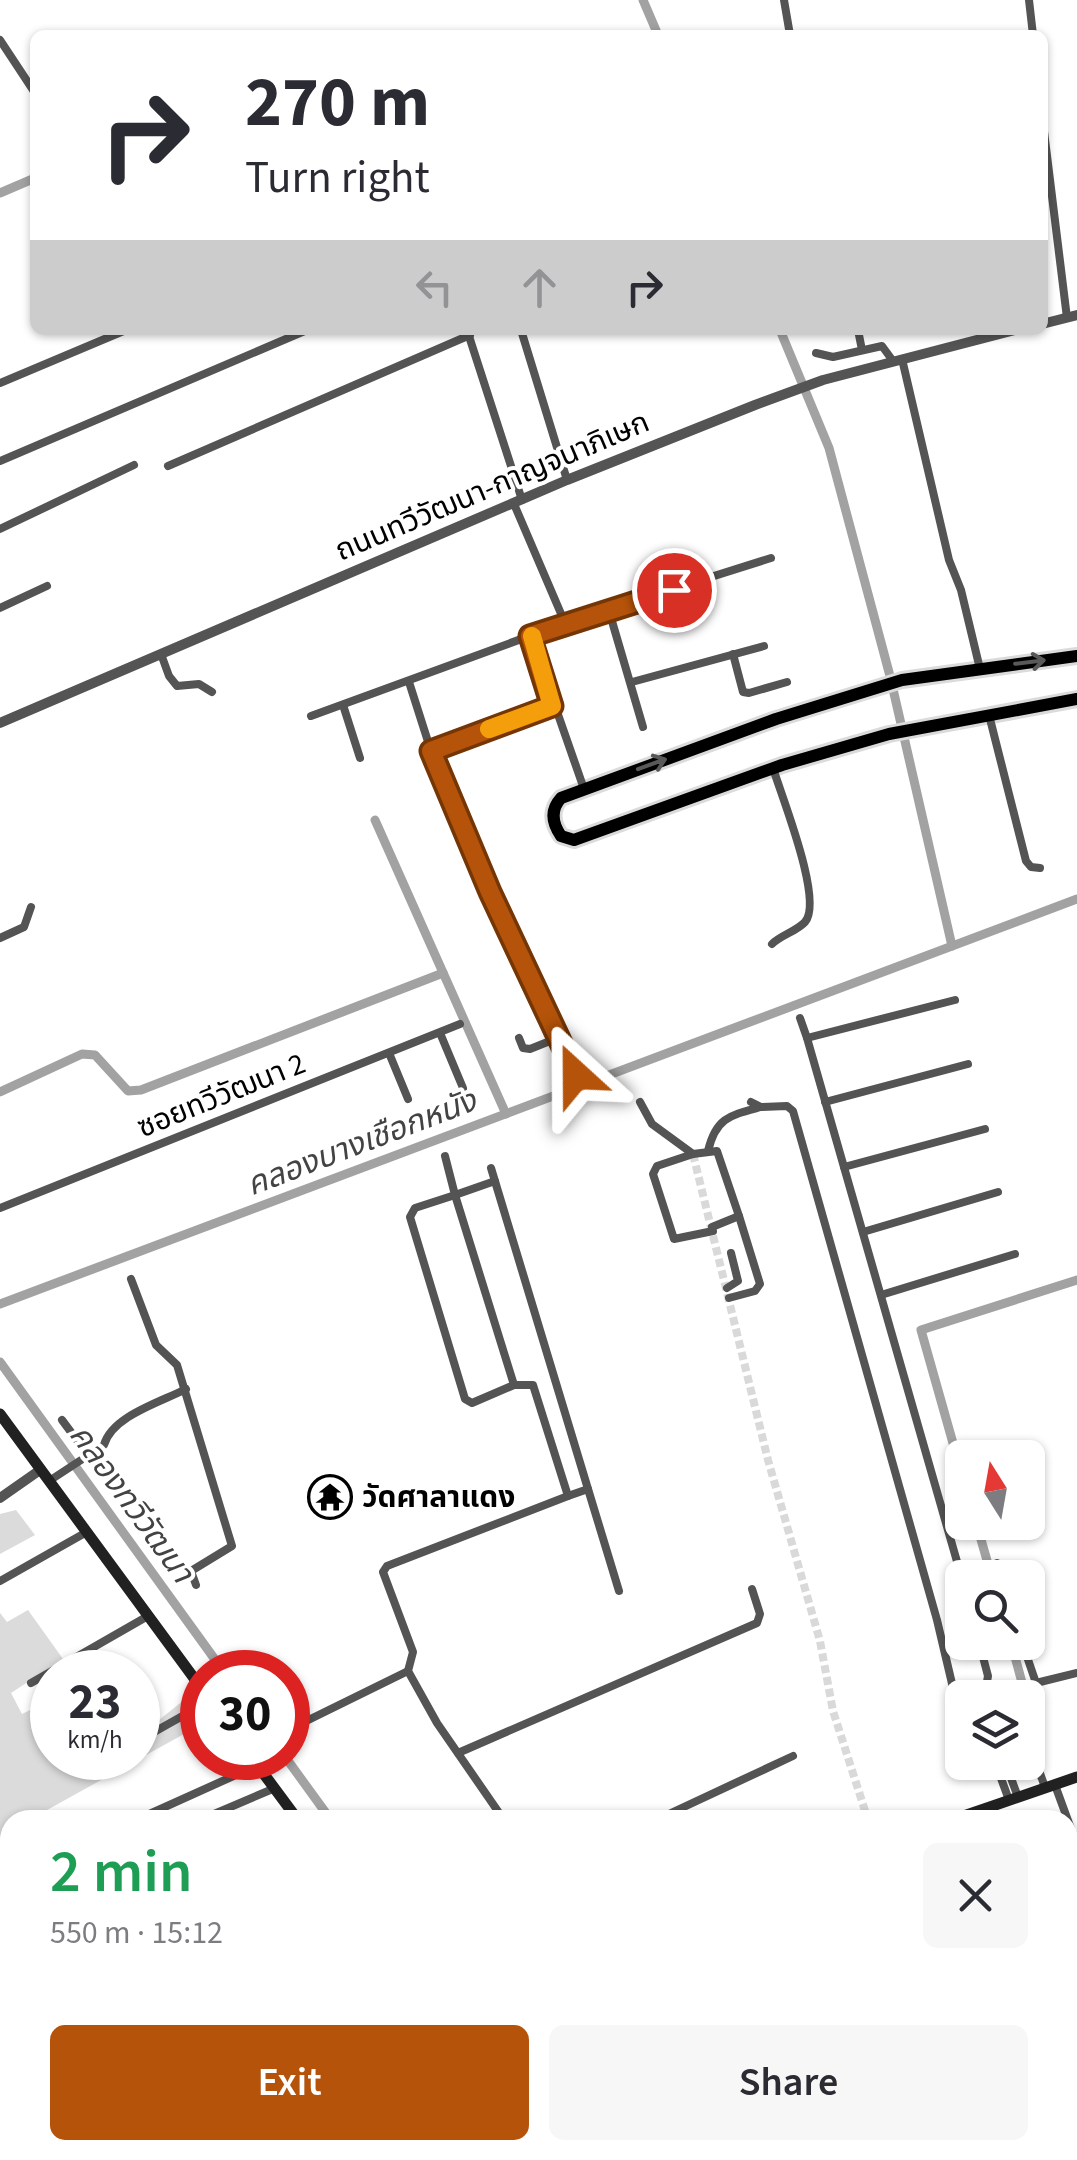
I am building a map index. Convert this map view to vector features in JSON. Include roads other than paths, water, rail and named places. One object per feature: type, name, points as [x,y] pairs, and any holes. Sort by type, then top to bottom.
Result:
[{"type":"main road","points":[[1077,656],[914,678],[776,719],[560,798],[554,808],[554,822],[561,836],[574,840],[772,768],[888,734],[1077,699]]},
{"type":"main road","points":[[0,1414],[40,1470],[55,1478],[85,1532],[180,1659]]},
{"type":"main road","points":[[981,1810],[1077,1777]]},
{"type":"main road","points":[[269,1780],[291,1810]]},
{"type":"street","points":[[784,0],[789,30]]},
{"type":"street","points":[[1029,0],[1032,30]]},
{"type":"street","points":[[0,40],[30,85]]},
{"type":"street","points":[[1048,155],[1072,317]]},
{"type":"street","points":[[0,383],[114,335]]},
{"type":"street","points":[[0,460],[295,335]]},
{"type":"street","points":[[168,466],[461,335]]},
{"type":"street","points":[[469,335],[518,502],[565,623]]},
{"type":"street","points":[[524,335],[567,480]]},
{"type":"street","points":[[859,335],[862,350]]},
{"type":"street","name":"ถนนทวีวัฒนา-กาญจนาภิเษก","points":[[0,723],[567,480],[793,390],[996,335]]},
{"type":"street","points":[[816,353],[833,358],[882,346],[898,360],[980,668]]},
{"type":"street","points":[[0,528],[134,465]]},
{"type":"street","points":[[311,716],[565,623],[771,558]]},
{"type":"street","points":[[0,608],[47,586]]},
{"type":"street","points":[[609,611],[643,727]]},
{"type":"street","points":[[530,636],[584,789]]},
{"type":"street","points":[[632,682],[764,646]]},
{"type":"street","points":[[161,654],[177,686],[200,684],[212,692]]},
{"type":"street","points":[[734,654],[744,692],[787,682]]},
{"type":"street","points":[[409,682],[431,751],[490,892],[576,1075]]},
{"type":"street","points":[[343,705],[360,758]]},
{"type":"street","points":[[431,751],[552,706]]},
{"type":"street","points":[[989,715],[1026,861],[1030,867],[1040,868]]},
{"type":"street","points":[[772,768],[808,876],[805,922],[772,944]]},
{"type":"street","points":[[0,938],[27,924],[31,907]]},
{"type":"street","points":[[806,1038],[955,1000]]},
{"type":"street","points":[[800,1018],[957,1560]]},
{"type":"street","name":"ซอยทวีวัฒนา 2","points":[[0,1208],[460,1024]]},
{"type":"street","points":[[440,1033],[463,1088]]},
{"type":"street","points":[[519,1038],[523,1048],[530,1049],[560,1038]]},
{"type":"street","points":[[389,1053],[408,1099]]},
{"type":"street","points":[[825,1102],[968,1064]]},
{"type":"street","points":[[640,1102],[652,1124],[693,1154]]},
{"type":"street","points":[[751,1102],[761,1107]]},
{"type":"street","points":[[708,1150],[712,1133],[728,1116],[761,1107],[787,1106],[793,1112],[938,1620],[952,1680]]},
{"type":"street","points":[[844,1167],[984,1129]]},
{"type":"street","points":[[729,1298],[750,1293],[760,1284],[739,1216],[719,1154],[708,1150],[654,1170],[674,1239],[713,1229],[739,1216]]},
{"type":"street","points":[[445,1156],[514,1385]]},
{"type":"street","points":[[491,1168],[619,1592]]},
{"type":"street","points":[[495,1181],[414,1208],[410,1216],[468,1402],[530,1382],[568,1496]]},
{"type":"street","points":[[863,1232],[998,1192]]},
{"type":"street","points":[[727,1288],[738,1284],[731,1254]]},
{"type":"street","points":[[881,1295],[1016,1254]]},
{"type":"street","points":[[130,1279],[157,1347],[177,1364],[232,1546],[190,1571],[196,1585]]},
{"type":"street","points":[[55,1478],[104,1445],[107,1434],[118,1426],[186,1389]]},
{"type":"street","points":[[541,1411],[562,1405]]},
{"type":"street","points":[[62,1420],[88,1455]]},
{"type":"street","points":[[0,1498],[40,1470]]},
{"type":"street","points":[[497,1810],[408,1671],[413,1652],[383,1572],[387,1566],[588,1489]]},
{"type":"street","points":[[0,1581],[85,1532]]},
{"type":"street","points":[[458,1753],[758,1623],[760,1614],[752,1589]]},
{"type":"street","points":[[89,1650],[148,1616]]},
{"type":"street","points":[[1028,1660],[1036,1683],[1077,1673]]},
{"type":"street","points":[[310,1719],[408,1671]]},
{"type":"street","points":[[677,1810],[793,1756]]},
{"type":"street","points":[[1045,1776],[1061,1810]]},
{"type":"street","points":[[156,1810],[217,1780]]},
{"type":"street","points":[[1004,1780],[1013,1799]]},
{"type":"street","points":[[1009,1780],[1013,1799]]},
{"type":"street","points":[[223,1810],[275,1788]]},
{"type":"waterway","points":[[643,0],[656,30]]},
{"type":"waterway","points":[[0,193],[30,180]]},
{"type":"waterway","points":[[782,335],[829,448],[890,676],[952,946]]},
{"type":"waterway","points":[[375,820],[506,1114]]},
{"type":"waterway","name":"คลองบางเชือกหนัง","points":[[0,1304],[1077,899]]},
{"type":"waterway","points":[[0,1092],[82,1054],[95,1055],[128,1091],[141,1090],[443,973]]},
{"type":"waterway","points":[[952,1440],[921,1330],[1077,1280]]},
{"type":"waterway","name":"คลองทวีวัฒนา","points":[[0,1362],[208,1650]]},
{"type":"waterway","points":[[981,1540],[987,1560]]},
{"type":"waterway","points":[[1016,1660],[1021,1680]]},
{"type":"waterway","name":"คลองทวีวัฒนา","points":[[302,1780],[324,1810]]},
{"type":"tunnel","points":[[693,1154],[768,1460],[820,1641],[833,1711],[865,1810]]},
{"type":"place","name":"วัดศาลาแดง","points":[[330,1497]]}]
